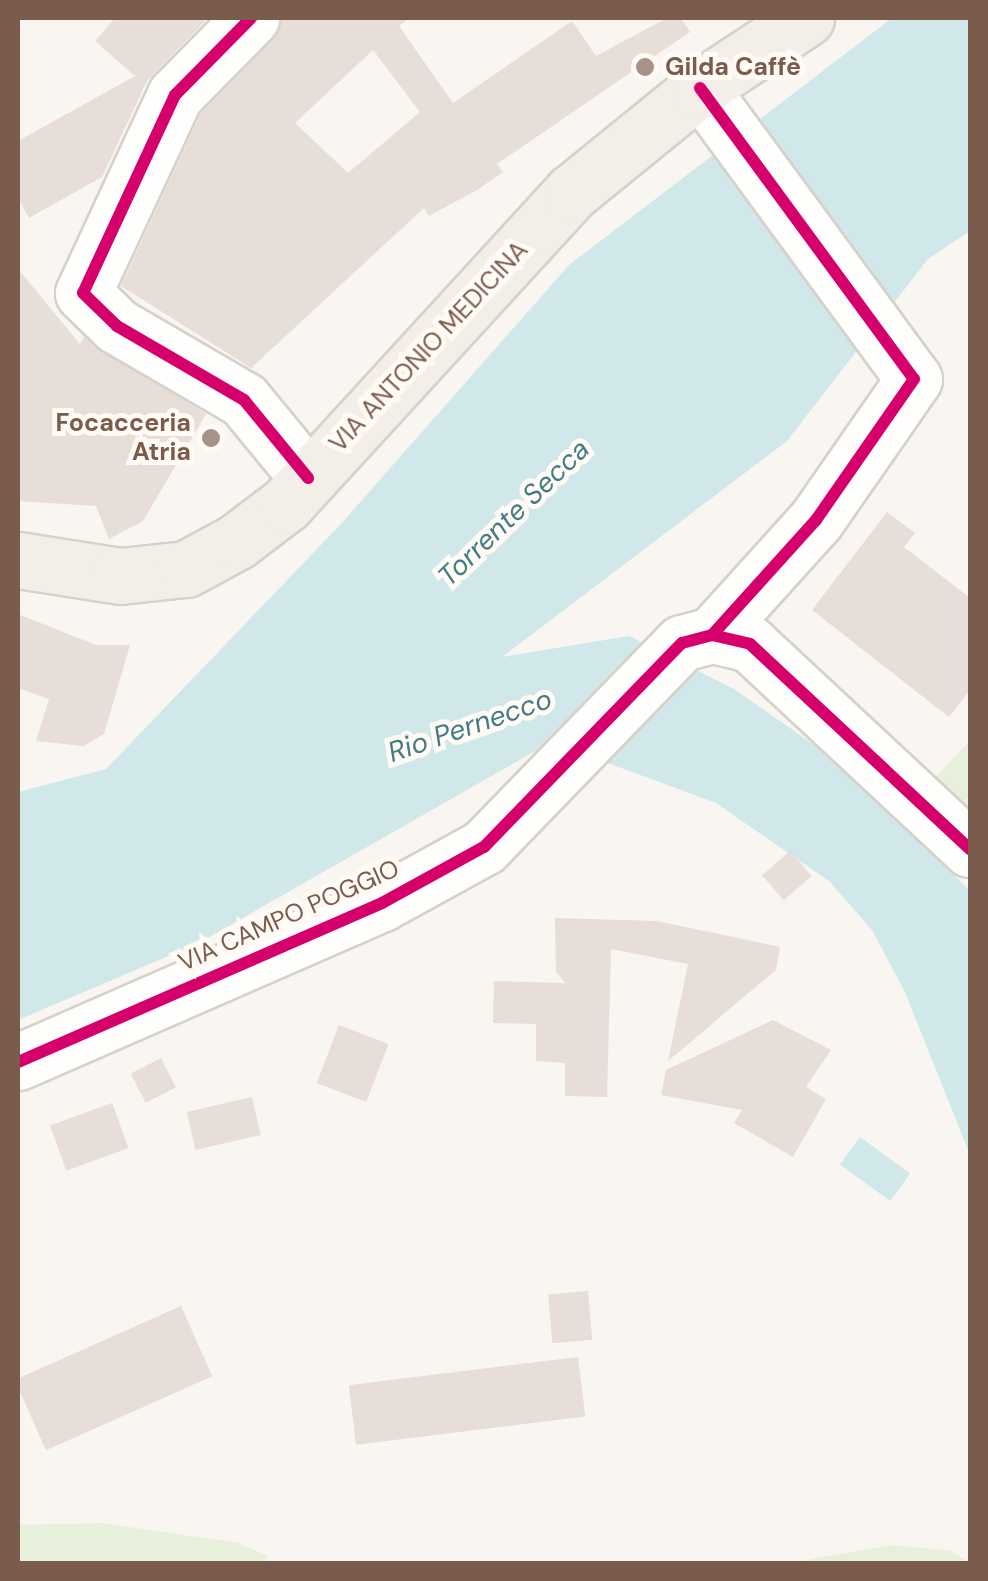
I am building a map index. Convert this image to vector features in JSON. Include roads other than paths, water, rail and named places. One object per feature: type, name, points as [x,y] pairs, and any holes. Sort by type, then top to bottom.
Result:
[{"type":"main road","name":"VIA ANTONIO MEDICINA","points":[[18,560],[120,576],[186,569],[236,542],[308,478],[572,192],[708,97],[806,18]]},
{"type":"street","points":[[251,18],[175,95],[84,293],[118,326],[244,400],[308,478]]},
{"type":"street","name":"VIA CAMPO POGGIO","points":[[18,1062],[382,904],[484,847],[559,779],[816,520],[914,379],[708,97]]},
{"type":"street","points":[[697,639],[750,644],[970,849]]},
{"type":"water","points":[[892,18],[970,18],[970,231],[928,259],[787,441],[502,657],[629,636],[734,689],[853,772],[970,891],[970,1155],[905,992],[872,930],[829,881],[716,803],[551,742],[199,943],[18,1020],[18,792],[106,769],[340,525],[569,265]]},
{"type":"water","points":[[860,1137],[910,1173],[890,1201],[840,1165]]},
{"type":"place","name":"Gilda Caffè","points":[[645,67]]},
{"type":"place","name":"Focacceria Atria","points":[[211,438]]},
{"type":"water label","name":"Torrente Secca","points":[[514,513]]},
{"type":"water label","name":"Rio Pernecco","points":[[470,726]]}]
